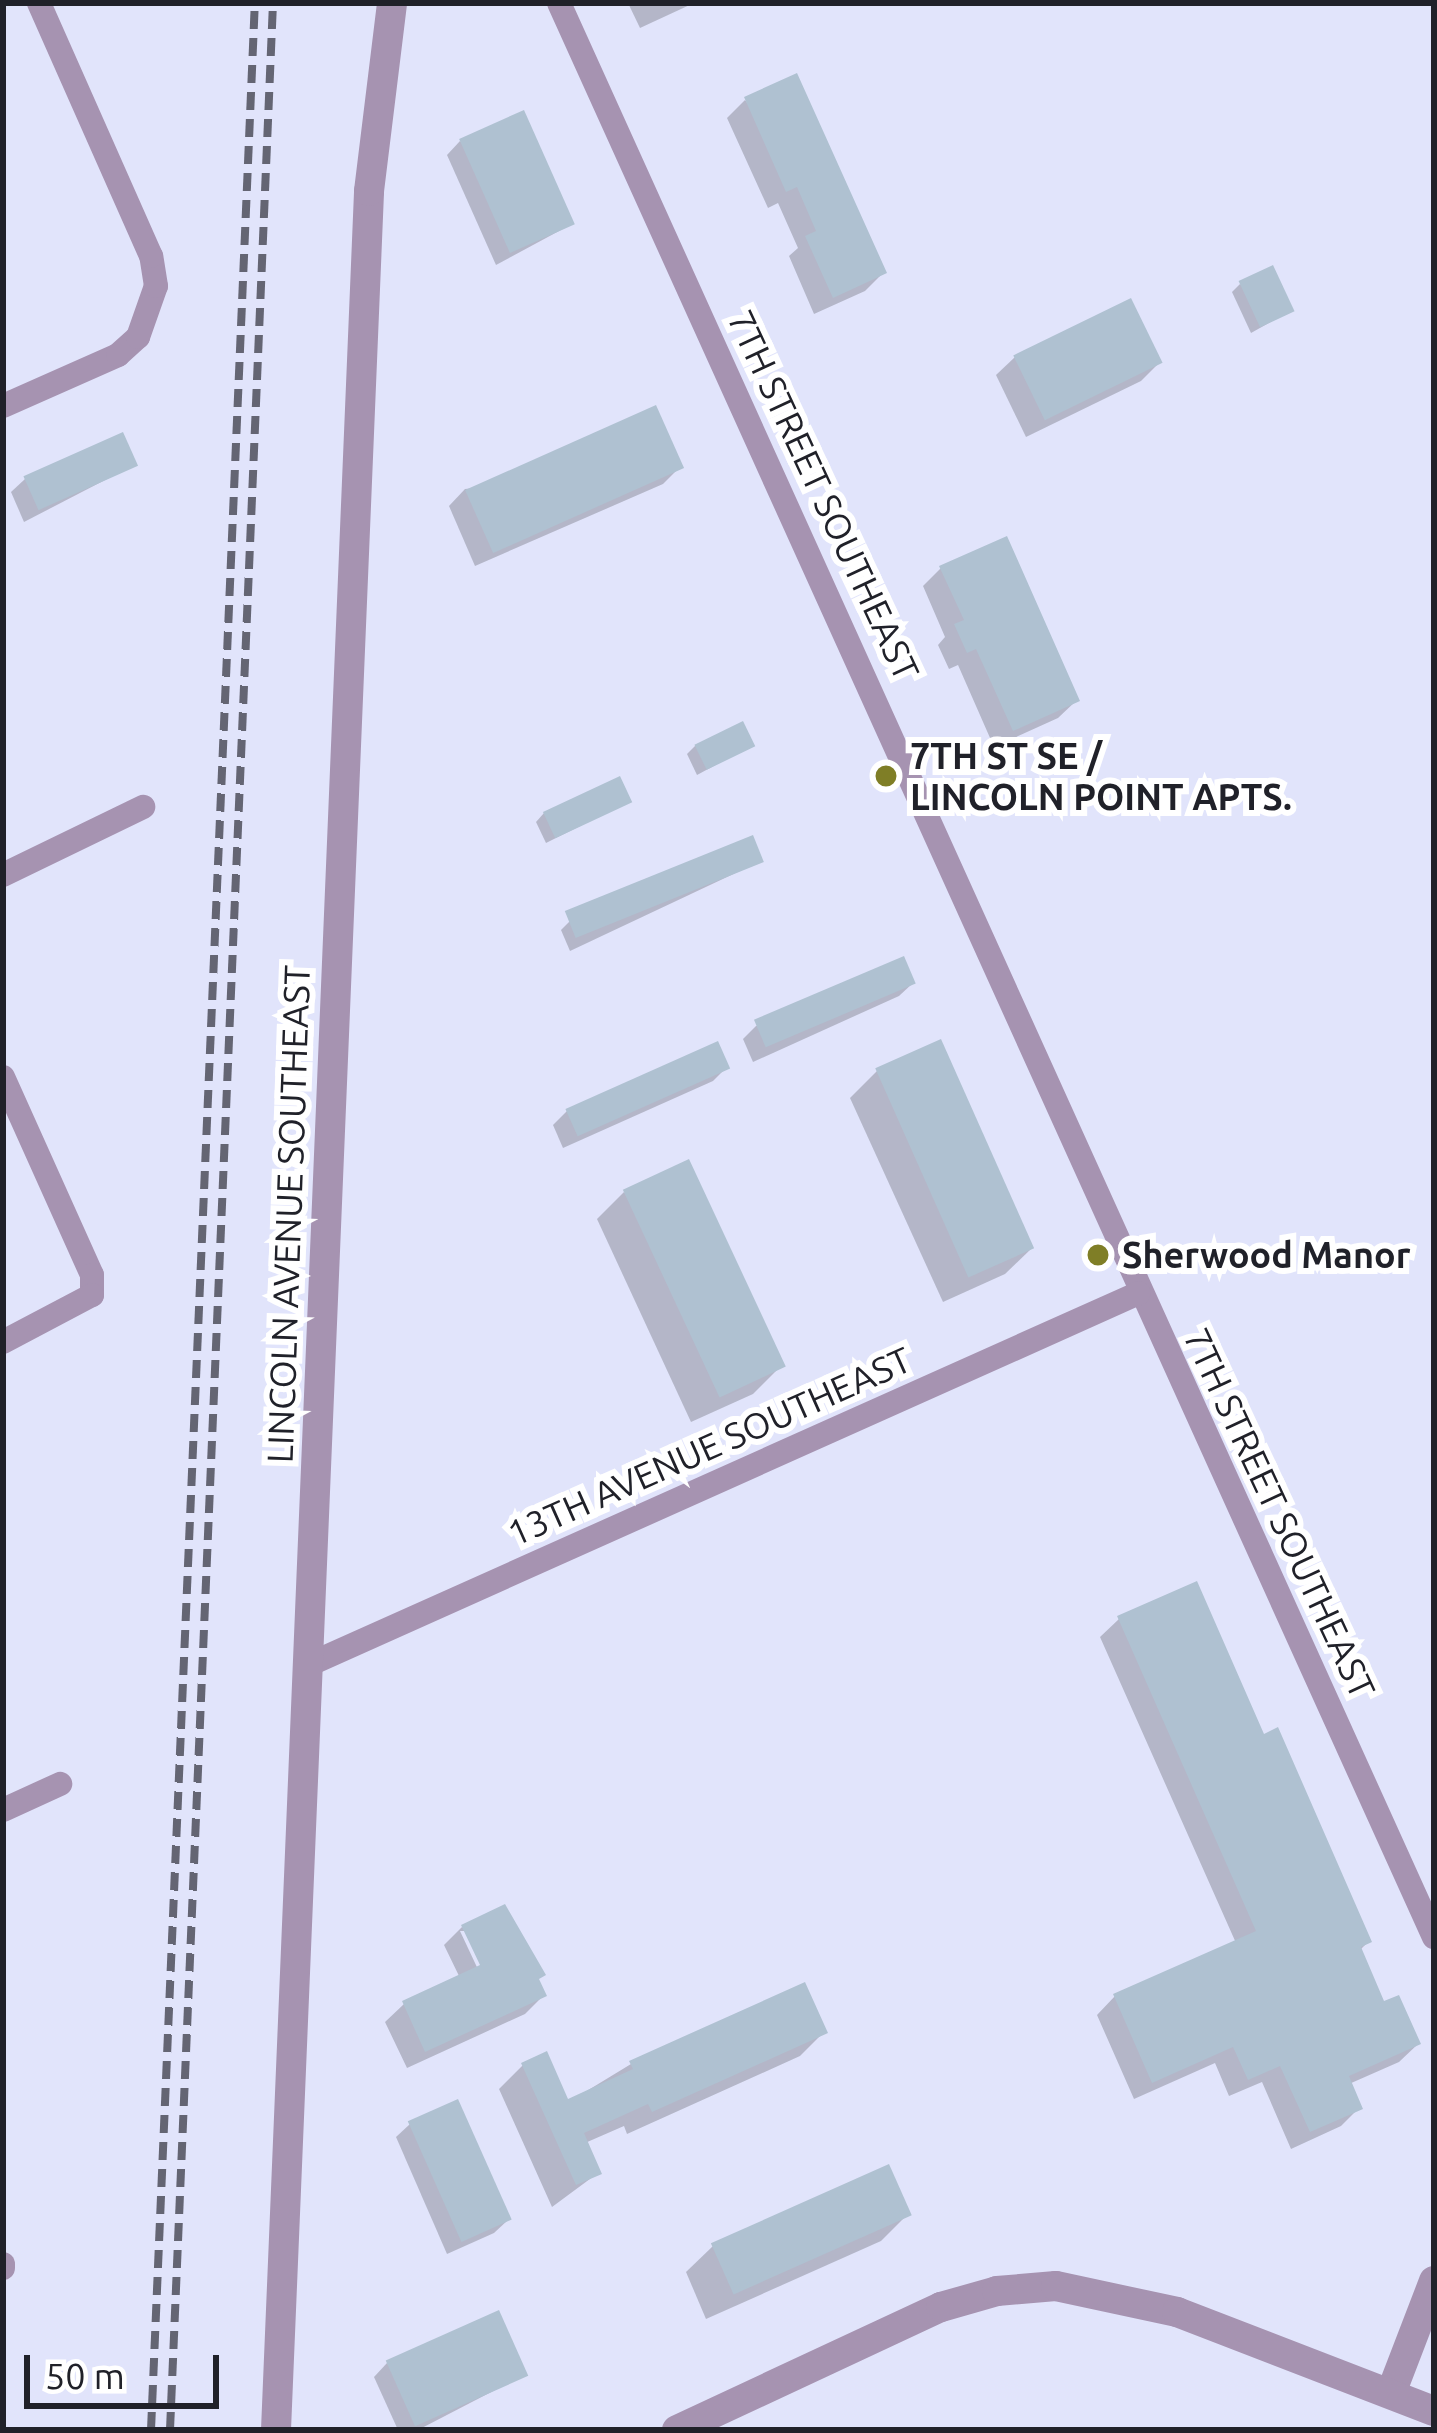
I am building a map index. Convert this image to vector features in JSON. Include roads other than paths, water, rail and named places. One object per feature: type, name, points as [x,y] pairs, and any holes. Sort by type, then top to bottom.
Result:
[{"type":"street","points":[[3,406],[118,355],[148,315],[151,256],[39,3]]},
{"type":"street","name":"LINCOLN AVENUE SOUTHEAST","points":[[276,2430],[369,191],[392,3]]},
{"type":"street","name":"7TH STREET SOUTHEAST","points":[[559,3],[999,965],[1139,1293],[1434,1936]]},
{"type":"street","points":[[3,875],[143,808]]},
{"type":"street","points":[[3,1077],[92,1275],[92,1295],[3,1342]]},
{"type":"street","name":"13TH AVENUE SOUTHEAST","points":[[308,1665],[1139,1293]]},
{"type":"street","points":[[3,1810],[60,1784]]},
{"type":"street","points":[[1391,2393],[1434,2281]]},
{"type":"street","points":[[677,2430],[941,2307],[997,2290],[1056,2286],[1137,2300],[1434,2411]]},
{"type":"railway","points":[[151,2430],[255,3]]},
{"type":"railway","points":[[170,2430],[273,3]]},
{"type":"place","name":"7TH ST SE / LINCOLN POINT APTS.","points":[[886,776]]},
{"type":"place","name":"Sherwood Manor","points":[[1098,1255]]}]
